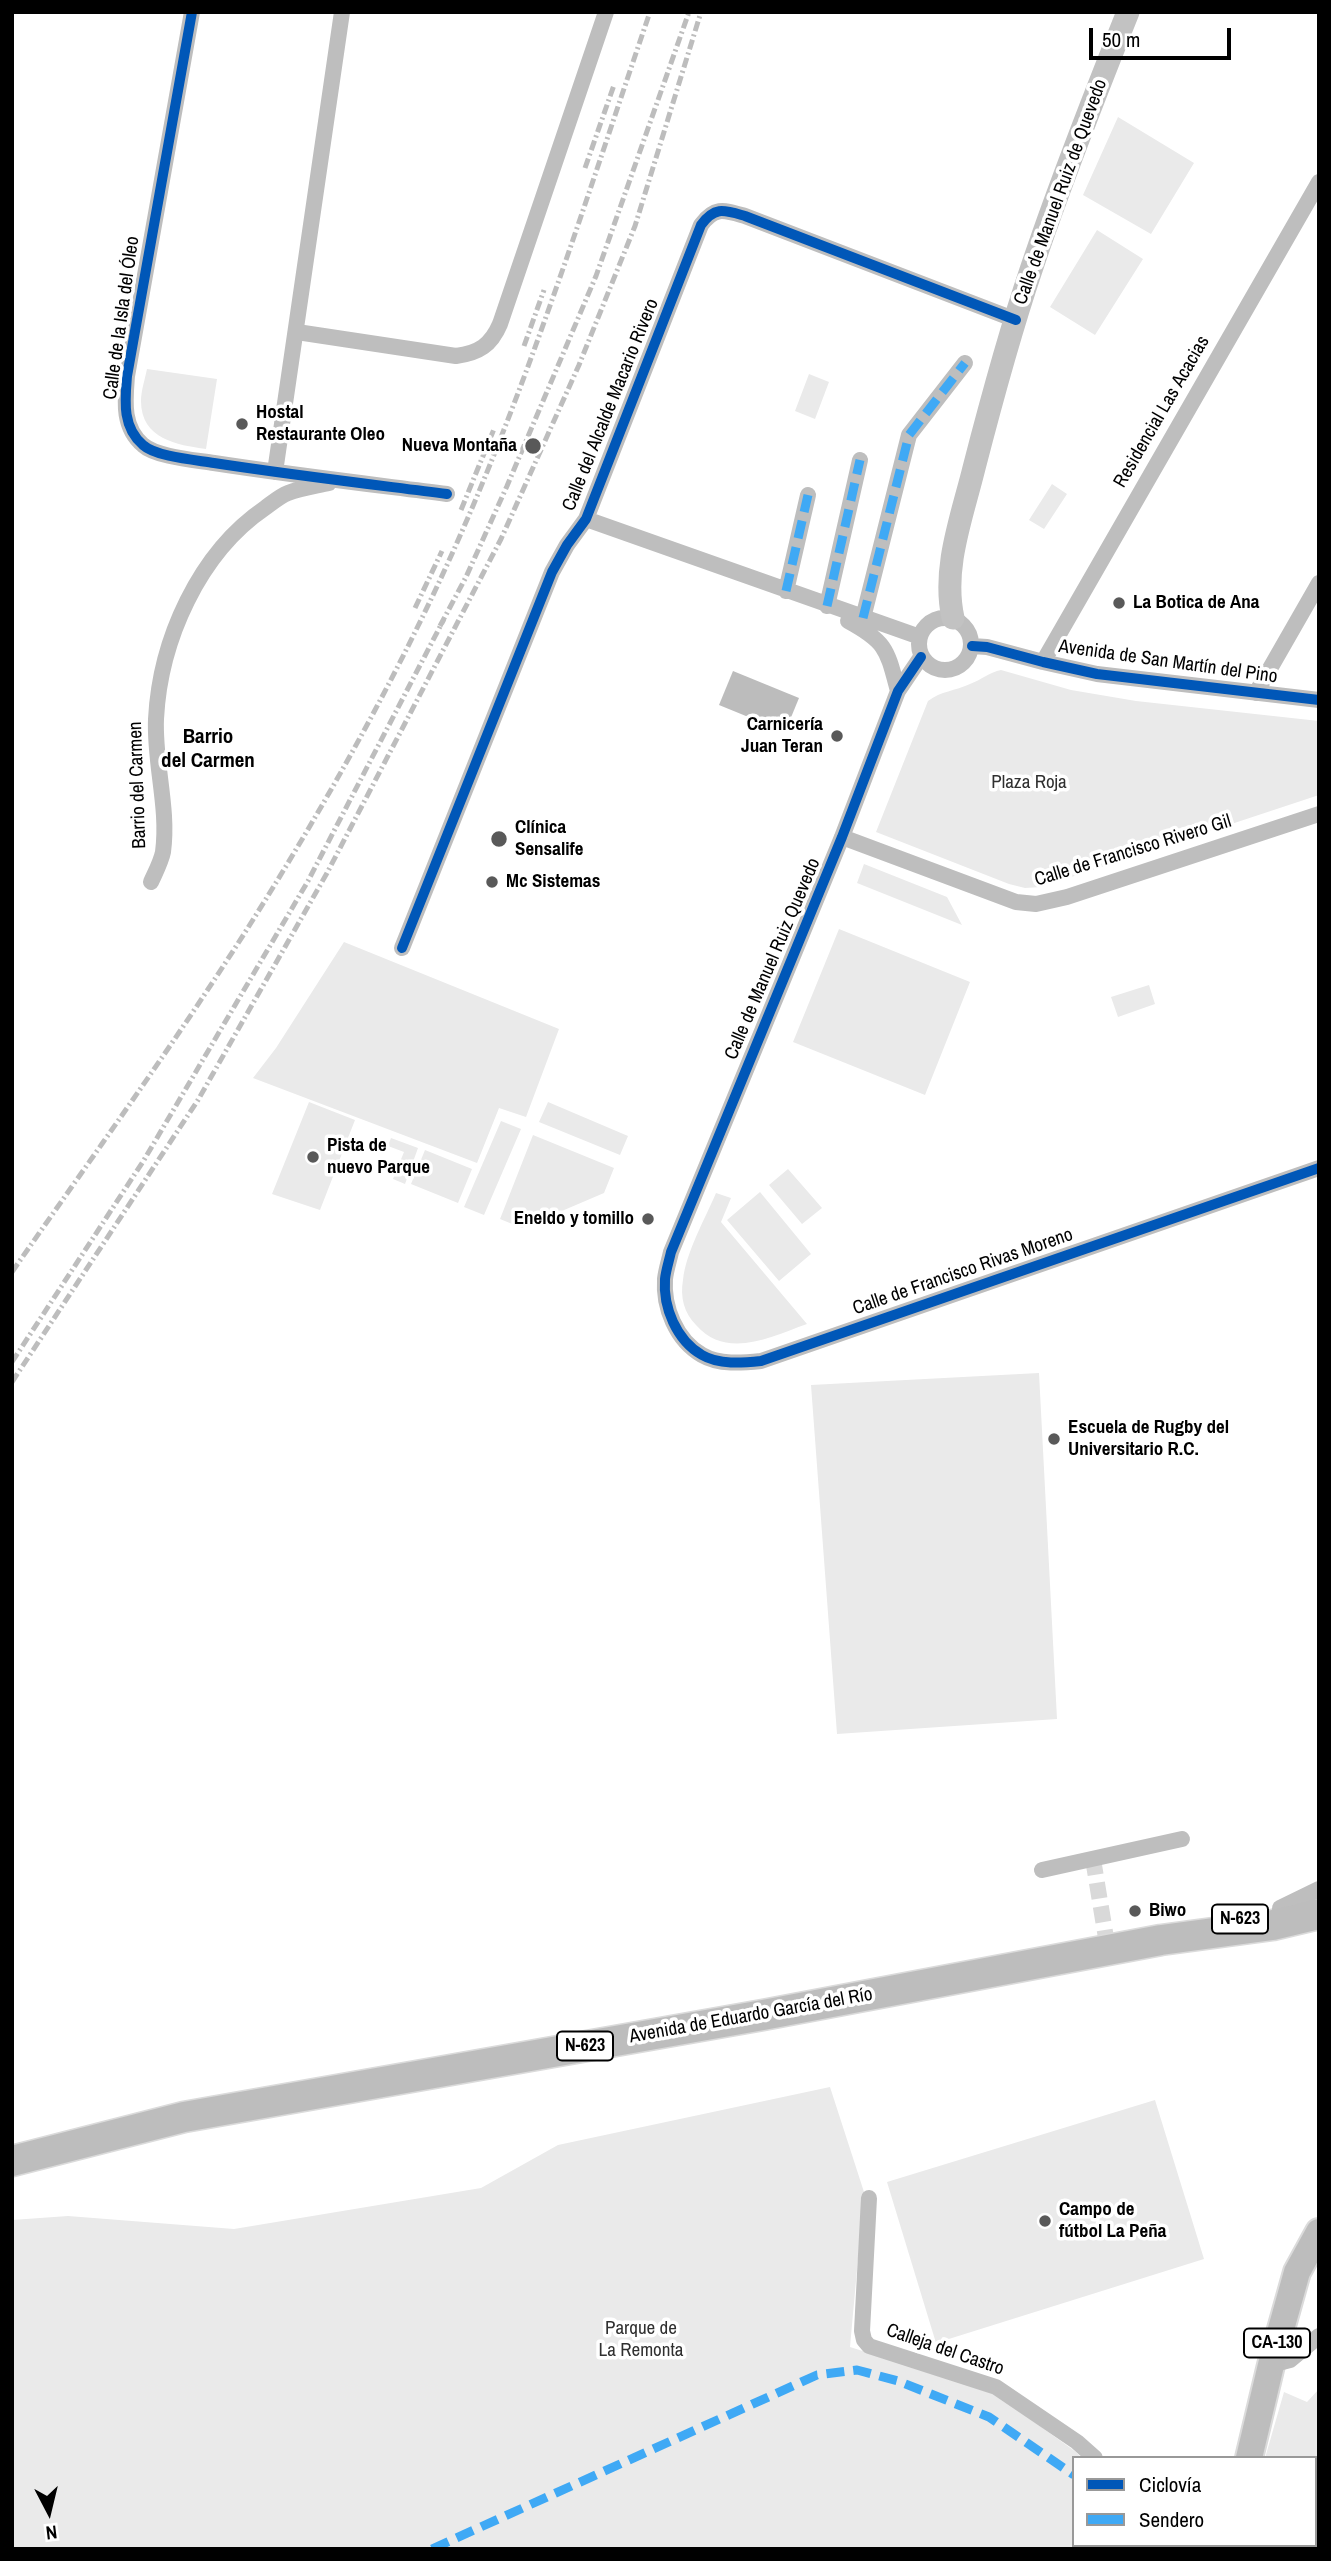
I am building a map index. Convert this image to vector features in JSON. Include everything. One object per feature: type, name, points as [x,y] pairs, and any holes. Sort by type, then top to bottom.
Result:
[{"type":"highway","name":"Avenida de Eduardo García del Río","points":[[1161,1940],[1319,1895]]},
{"type":"highway","name":"Avenida de Eduardo García del Río","points":[[12,2161],[184,2117],[764,2015],[1161,1940],[1273,1925],[1319,1914]]},
{"type":"main road","name":"Calle de Manuel Ruiz de Quevedo","points":[[953,618],[949,601],[950,563],[1016,320],[1035,259],[1128,12]]},
{"type":"main road","name":"CA-130","points":[[1249,2456],[1297,2272],[1319,2232]]},
{"type":"street","name":"Calle de la Isla del Óleo","points":[[192,12],[127,376],[124,402],[132,433],[144,447],[177,457],[447,494]]},
{"type":"street","points":[[275,472],[342,12]]},
{"type":"street","points":[[297,332],[456,356],[472,354],[486,347],[500,324],[606,12]]},
{"type":"street","name":"Residencial Las Acacias","points":[[1043,662],[1319,182]]},
{"type":"street","name":"Calle del Alcalde Macario Rivero","points":[[402,948],[552,572],[586,519],[701,225],[708,216],[724,210],[744,216],[1016,320]]},
{"type":"street","points":[[863,618],[909,435],[965,363]]},
{"type":"street","points":[[827,606],[860,460]]},
{"type":"street","name":"Barrio del Carmen","points":[[151,882],[163,855],[156,721],[159,693],[167,654],[181,616],[221,547],[247,520],[286,494],[342,480]]},
{"type":"street","points":[[786,591],[808,495]]},
{"type":"street","points":[[586,519],[920,637]]},
{"type":"street","points":[[1256,693],[1319,583]]},
{"type":"street","points":[[809,599],[871,634],[884,646],[898,691]]},
{"type":"street","points":[[942,618],[953,618],[969,632],[972,646],[962,664],[950,669],[929,666],[921,657],[918,645],[925,627],[942,618]]},
{"type":"street","name":"Avenida de San Martín del Pino","points":[[972,646],[987,647],[1097,674],[1319,700]]},
{"type":"street","name":"Calle de Manuel Ruiz Quevedo","points":[[665,1278],[671,1252],[842,837],[898,691],[921,657]]},
{"type":"street","name":"Calle de Francisco Rivero Gil","points":[[842,837],[997,897],[1035,904],[1067,897],[1319,814]]},
{"type":"street","name":"Calle de Francisco Rivas Moreno","points":[[665,1278],[666,1300],[680,1336],[702,1355],[724,1362],[761,1361],[1319,1168]]},
{"type":"street","points":[[1042,1870],[1182,1839]]},
{"type":"street","points":[[1280,1908],[1319,1889]]},
{"type":"street","name":"Calleja del Castro","points":[[869,2198],[862,2331],[869,2346],[996,2386],[1077,2442],[1093,2456]]},
{"type":"street","points":[[1271,2365],[1290,2360],[1319,2336]]},
{"type":"green space","points":[[1118,117],[1194,163],[1151,234],[1083,195]]},
{"type":"green space","points":[[1097,230],[1143,259],[1095,335],[1050,307]]},
{"type":"green space","points":[[147,369],[217,379],[206,449],[163,438],[147,424],[141,401]]},
{"type":"green space","points":[[809,374],[829,382],[815,419],[795,411]]},
{"type":"green space","points":[[1052,484],[1067,494],[1044,529],[1029,520]]},
{"type":"green space","name":"Plaza Roja","points":[[1001,670],[1071,690],[1136,701],[1319,721],[1319,795],[1041,887],[1025,888],[1009,884],[876,832],[928,701]]},
{"type":"green space","points":[[864,864],[947,897],[962,925],[857,883]]},
{"type":"green space","points":[[839,929],[970,982],[925,1095],[793,1042]]},
{"type":"green space","points":[[344,942],[559,1029],[526,1117],[499,1108],[477,1163],[253,1078],[276,1048]]},
{"type":"green space","points":[[1149,985],[1155,1004],[1118,1017],[1111,997]]},
{"type":"green space","name":"Pista de nuevo Parque","points":[[309,1102],[355,1120],[320,1210],[272,1194]]},
{"type":"green space","points":[[548,1102],[628,1136],[620,1155],[539,1122]]},
{"type":"green space","points":[[501,1121],[521,1129],[484,1215],[464,1207]]},
{"type":"green space","points":[[533,1135],[614,1168],[604,1193],[522,1228],[500,1219]]},
{"type":"green space","points":[[391,1138],[418,1148],[405,1184],[393,1179],[404,1152],[388,1146]]},
{"type":"green space","points":[[425,1150],[472,1169],[458,1203],[411,1184]]},
{"type":"green space","points":[[788,1169],[822,1208],[802,1224],[769,1185]]},
{"type":"green space","points":[[760,1192],[811,1254],[779,1281],[727,1220]]},
{"type":"green space","points":[[716,1193],[731,1198],[721,1222],[807,1324],[764,1339],[735,1343],[708,1336],[692,1320],[683,1299],[685,1269]]},
{"type":"green space","points":[[1039,1373],[1057,1719],[837,1734],[811,1385]]},
{"type":"green space","name":"Parque de La Remonta","points":[[830,2087],[864,2192],[850,2347],[994,2393],[1076,2452],[1080,2456],[1072,2456],[1072,2547],[1176,2549],[12,2549],[12,2220],[68,2216],[234,2229],[481,2188],[558,2145]]},
{"type":"green space","name":"Campo de fútbol La Peña","points":[[1155,2100],[1204,2259],[936,2343],[887,2182]]},
{"type":"green space","points":[[1319,2389],[1319,2478],[1317,2456],[1266,2456],[1284,2392],[1307,2402]]},
{"type":"shaded area","points":[[733,671],[799,698],[785,732],[719,705]]},
{"type":"tunnel","points":[[1093,1859],[1108,1950]]},
{"type":"railway","points":[[12,1272],[239,942],[328,796],[401,660],[453,552],[515,400],[571,246],[650,12]]},
{"type":"railway","points":[[440,626],[466,577],[507,486],[596,276],[689,12]]},
{"type":"railway","points":[[12,1382],[198,1100],[327,873],[501,539],[579,365],[635,226],[701,12]]},
{"type":"railway","points":[[585,168],[614,85]]},
{"type":"railway","points":[[524,346],[544,290]]},
{"type":"railway","points":[[461,510],[494,429]]},
{"type":"railway","points":[[415,608],[442,551]]},
{"type":"railway","points":[[12,1362],[144,1160],[308,881],[444,619]]},
{"type":"marked path","points":[[863,618],[909,435],[965,363]]},
{"type":"marked path","points":[[827,606],[860,460]]},
{"type":"marked path","points":[[786,591],[808,495]]},
{"type":"marked path","points":[[432,2549],[817,2375],[857,2370],[898,2381],[989,2417],[1072,2474]]},
{"type":"cycle path","points":[[192,12],[127,376],[126,413],[131,430],[149,449],[177,457],[447,494]]},
{"type":"cycle path","points":[[402,948],[552,572],[586,519],[701,225],[706,219],[720,211],[745,216],[1016,320]]},
{"type":"cycle path","points":[[972,646],[987,647],[1097,674],[1319,700]]},
{"type":"cycle path","points":[[921,657],[898,691],[842,837],[671,1252],[665,1279],[666,1301],[673,1322],[685,1341],[702,1355],[723,1362],[761,1361],[1319,1168]]},
{"type":"place","name":"Hostal Restaurante Oleo","points":[[242,424]]},
{"type":"place","name":"Nueva Montaña","points":[[533,446]]},
{"type":"place","name":"La Botica de Ana","points":[[1119,603]]},
{"type":"place","name":"Carnicería Juan Teran","points":[[837,736]]},
{"type":"place","name":"Clínica Sensalife","points":[[499,839]]},
{"type":"place","name":"Mc Sistemas","points":[[492,882]]},
{"type":"place","name":"Pista de nuevo Parque","points":[[313,1157]]},
{"type":"place","name":"Eneldo y tomillo","points":[[648,1219]]},
{"type":"place","name":"Escuela de Rugby del Universitario R.C.","points":[[1054,1439]]},
{"type":"place","name":"Biwo","points":[[1135,1911]]},
{"type":"place","name":"Campo de fútbol La Peña","points":[[1045,2221]]},
{"type":"district","name":"Barrio del Carmen","points":[[208,749]]}]
